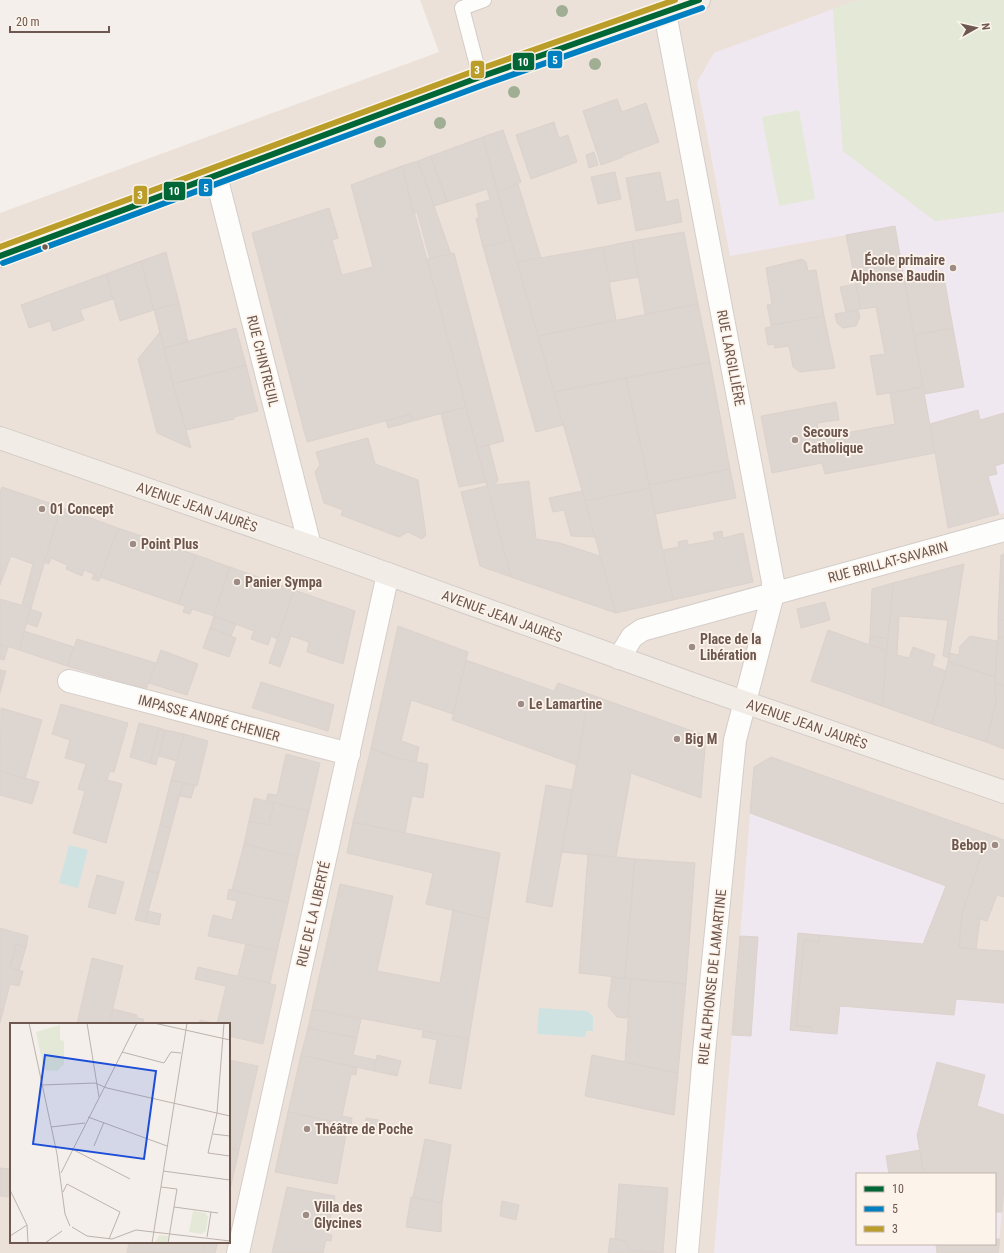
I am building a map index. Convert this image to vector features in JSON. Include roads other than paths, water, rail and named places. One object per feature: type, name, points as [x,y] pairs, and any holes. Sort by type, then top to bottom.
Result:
[{"type":"main road","points":[[0,256],[480,77],[699,0]]},
{"type":"main road","name":"AVENUE JEAN JAURÈS","points":[[1,443],[310,546],[619,658],[1004,792]]},
{"type":"street","name":"RUE LARGILLIÈRE","points":[[665,13],[772,572],[773,594],[745,702]]},
{"type":"street","name":"RUE CHINTREUIL","points":[[216,176],[310,546]]},
{"type":"street","name":"RUE BRILLAT-SAVARIN","points":[[619,658],[632,637],[642,630],[1004,530]]},
{"type":"street","name":"RUE DE LA LIBERTÉ","points":[[238,1253],[388,574]]},
{"type":"street","name":"IMPASSE ANDRÉ CHENIER","points":[[69,681],[349,754]]},
{"type":"street","name":"RUE ALPHONSE DE LAMARTINE","points":[[687,1253],[704,1053],[735,740],[745,702]]},
{"type":"lane","points":[[480,77],[461,4],[484,0]]},
{"type":"place","name":"École primaire Alphonse Baudin","points":[[953,268]]},
{"type":"place","name":"Secours Catholique","points":[[795,440]]},
{"type":"place","name":"01 Concept","points":[[42,509]]},
{"type":"place","name":"Point Plus","points":[[133,544]]},
{"type":"place","name":"Panier Sympa","points":[[237,582]]},
{"type":"place","name":"Place de la Libération","points":[[692,647]]},
{"type":"place","name":"Le Lamartine","points":[[521,704]]},
{"type":"place","name":"Big M","points":[[677,739]]},
{"type":"place","name":"Bebop","points":[[995,845]]},
{"type":"place","name":"Théâtre de Poche","points":[[307,1129]]},
{"type":"place","name":"Villa des Glycines","points":[[306,1215]]}]
